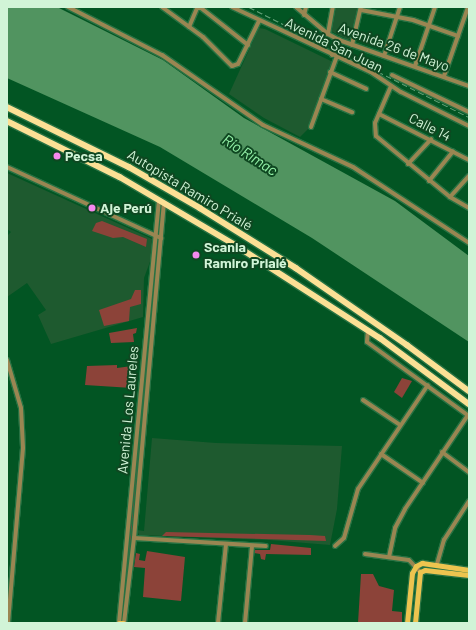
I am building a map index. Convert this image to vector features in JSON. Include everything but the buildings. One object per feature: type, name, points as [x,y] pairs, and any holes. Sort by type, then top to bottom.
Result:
[{"type":"highway","name":"Autopista Ramiro Prialé","points":[[7,107],[129,167],[244,235],[401,341],[469,391]]},
{"type":"highway","points":[[21,128],[20,121],[28,117]]},
{"type":"highway","name":"Autopista Ramiro Prialé","points":[[7,121],[79,156],[162,201],[238,246],[368,330],[469,404]]},
{"type":"highway","points":[[238,246],[245,243],[244,235]]},
{"type":"main road","points":[[407,623],[412,573],[419,564],[437,564],[469,570]]},
{"type":"main road","points":[[415,623],[420,572],[425,570],[469,575]]},
{"type":"main road","points":[[119,623],[124,623]]},
{"type":"street","points":[[68,7],[162,55],[263,124],[353,167],[469,243]]},
{"type":"street","points":[[162,7],[203,37],[232,66],[238,64],[259,20]]},
{"type":"street","name":"Avenida San Juan","points":[[232,7],[371,72],[391,86],[469,126]]},
{"type":"street","name":"Avenida 26 de Mayo","points":[[296,7],[328,34],[339,40],[384,56],[416,64],[469,86]]},
{"type":"street","points":[[304,15],[306,7]]},
{"type":"street","points":[[328,34],[333,7]]},
{"type":"street","points":[[384,56],[400,7]]},
{"type":"street","points":[[416,64],[435,7]]},
{"type":"street","points":[[444,76],[468,7]]},
{"type":"street","points":[[189,27],[197,8],[201,8],[248,45]]},
{"type":"street","points":[[352,45],[361,9],[397,16],[458,36]]},
{"type":"street","points":[[312,127],[339,40]]},
{"type":"street","points":[[330,72],[366,88]]},
{"type":"street","points":[[392,75],[469,112]]},
{"type":"street","points":[[391,86],[375,123],[376,136],[429,181],[450,197],[469,208]]},
{"type":"street","points":[[321,99],[352,112]]},
{"type":"street","name":"Calle 14","points":[[380,114],[469,160]]},
{"type":"street","points":[[408,164],[430,139]]},
{"type":"street","points":[[429,181],[453,151]]},
{"type":"street","points":[[7,167],[161,238]]},
{"type":"street","points":[[450,197],[469,176]]},
{"type":"street","name":"Avenida Los Laureles","points":[[119,623],[155,236],[162,201]]},
{"type":"street","name":"Avenida Los Laureles","points":[[124,623],[134,538],[161,238],[162,201]]},
{"type":"street","points":[[368,330],[367,342],[468,415],[442,452],[395,528],[389,557]]},
{"type":"street","points":[[7,360],[21,408],[23,448],[8,623]]},
{"type":"street","points":[[335,546],[344,538],[358,489],[428,385]]},
{"type":"street","points":[[363,400],[400,425]]},
{"type":"street","points":[[442,452],[469,472]]},
{"type":"street","points":[[381,454],[423,483]]},
{"type":"street","points":[[437,564],[444,540],[469,501]]},
{"type":"street","points":[[134,538],[266,546]]},
{"type":"street","points":[[218,623],[226,544]]},
{"type":"street","points":[[245,623],[252,546]]},
{"type":"street","points":[[364,554],[409,560],[419,564],[420,572]]},
{"type":"shaded area","points":[[336,7],[358,7],[351,38],[348,40],[331,31]]},
{"type":"shaded area","points":[[259,28],[265,29],[333,62],[309,128],[300,137],[264,118],[229,94]]},
{"type":"shaded area","points":[[7,173],[152,239],[151,259],[144,278],[143,317],[51,344],[38,315],[46,310],[27,283],[7,297],[7,236],[11,232],[7,229]]},
{"type":"shaded area","points":[[102,221],[147,239],[146,247],[123,237],[113,238],[92,231],[96,223]]},
{"type":"shaded area","points":[[135,290],[141,290],[141,304],[130,307],[129,321],[104,326],[99,310],[131,299]]},
{"type":"shaded area","points":[[152,293],[135,509],[124,614],[122,614]]},
{"type":"shaded area","points":[[137,328],[136,333],[133,334],[134,342],[111,343],[109,333]]},
{"type":"shaded area","points":[[117,365],[117,368],[132,366],[132,388],[85,385],[87,366]]},
{"type":"shaded area","points":[[402,378],[412,381],[402,398],[394,392]]},
{"type":"shaded area","points":[[152,438],[216,443],[342,446],[337,509],[330,545],[269,540],[139,535],[137,530],[144,531]]},
{"type":"shaded area","points":[[166,532],[310,535],[325,536],[326,541],[162,536]]},
{"type":"shaded area","points":[[271,544],[311,548],[311,555],[266,554],[265,560],[261,559],[260,554],[254,553],[254,550],[270,550]]},
{"type":"shaded area","points":[[147,551],[185,557],[181,601],[143,597],[145,568],[134,567],[136,553],[140,554],[139,560],[145,561]]},
{"type":"shaded area","points":[[361,574],[373,574],[379,586],[394,590],[392,611],[402,612],[402,623],[358,623]]},
{"type":"water","name":"Río Rímac","points":[[7,7],[57,7],[163,60],[244,118],[395,201],[469,256],[469,342],[312,238],[160,147],[7,78]]},
{"type":"railway","points":[[249,7],[469,117]]},
{"type":"place","name":"Pecsa","points":[[57,156]]},
{"type":"place","name":"Aje Perú","points":[[92,208]]},
{"type":"place","name":"Scania Ramiro Prialé","points":[[196,255]]}]
